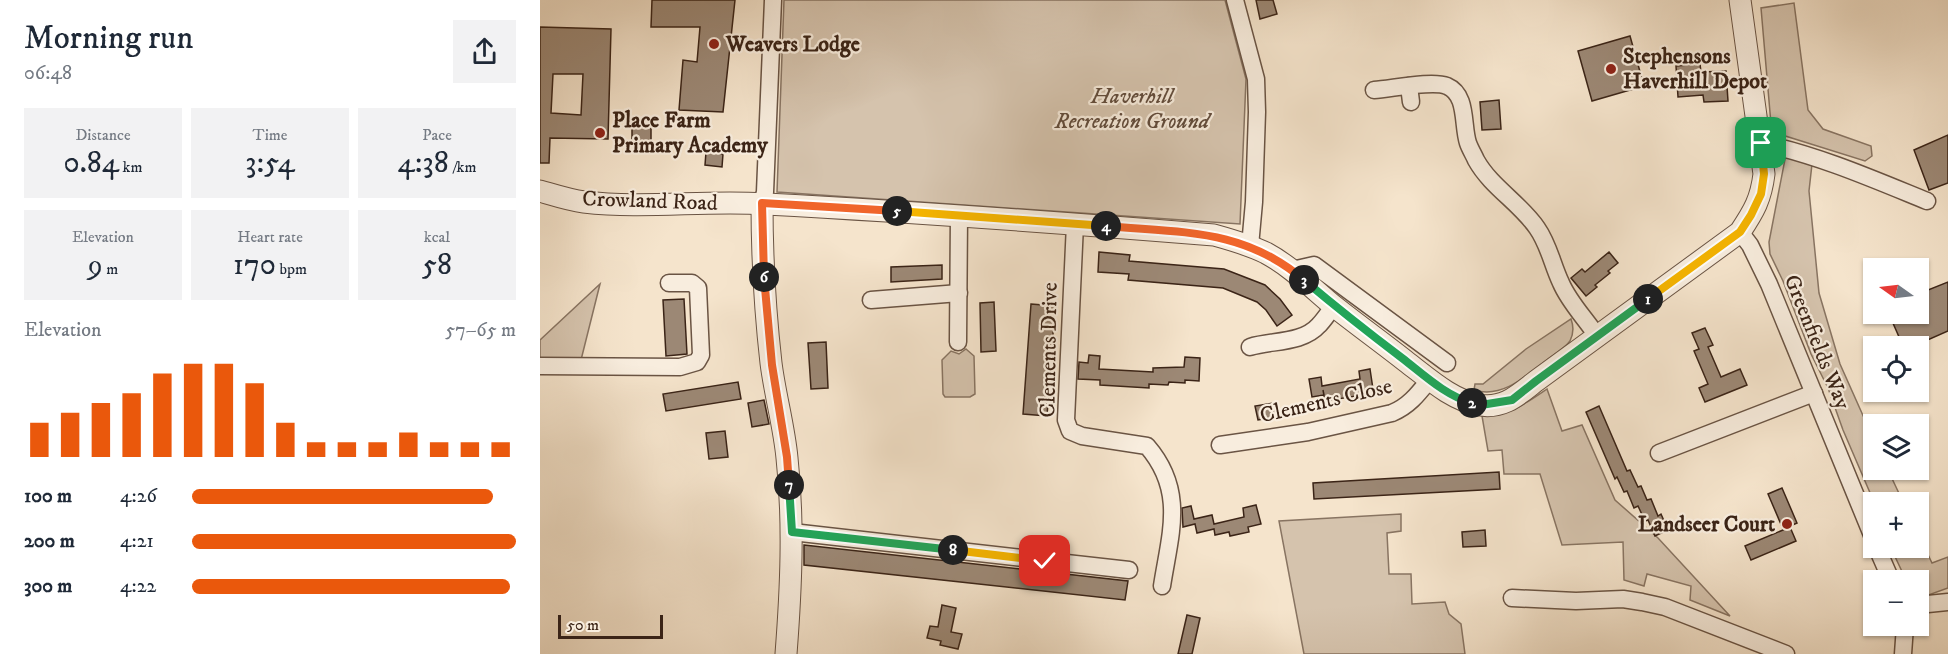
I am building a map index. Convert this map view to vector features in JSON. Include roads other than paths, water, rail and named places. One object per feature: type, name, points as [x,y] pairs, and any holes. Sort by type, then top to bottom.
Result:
[{"type":"street","points":[[773,0],[765,192],[762,203],[762,243],[767,318],[787,457],[792,532],[786,654]]},
{"type":"street","points":[[1235,0],[1256,79],[1254,202],[1250,246]]},
{"type":"street","points":[[1740,0],[1764,174],[1761,194],[1740,232]]},
{"type":"street","points":[[1374,90],[1410,94],[1436,83],[1447,86],[1455,92],[1461,103],[1468,142],[1477,162],[1490,178],[1521,207],[1537,228],[1547,244],[1561,284],[1597,336]]},
{"type":"street","points":[[1761,143],[1795,152],[1927,201]]},
{"type":"street","name":"Crowland Road","points":[[540,191],[597,203],[631,205],[762,203],[959,215],[1214,236],[1250,246],[1267,254],[1292,270],[1334,306],[1430,380],[1460,400],[1481,405],[1512,400],[1740,232]]},
{"type":"street","points":[[958,342],[959,215]]},
{"type":"street","name":"Clements Drive","points":[[1075,224],[1066,420],[1070,431],[1082,436],[1147,446],[1156,456],[1165,474],[1173,506],[1162,586]]},
{"type":"street","name":"Greenfields Way","points":[[1740,232],[1750,245],[1769,284],[1863,513]]},
{"type":"street","points":[[1292,270],[1314,265],[1447,363]]},
{"type":"street","points":[[540,366],[654,368],[680,367],[697,362],[701,355],[698,288],[692,283],[669,283]]},
{"type":"street","points":[[871,300],[959,293]]},
{"type":"street","points":[[1250,347],[1306,335],[1318,327],[1334,306]]},
{"type":"street","name":"Clements Close","points":[[1220,445],[1308,432],[1392,413],[1403,409],[1410,403],[1430,380]]},
{"type":"street","points":[[1659,453],[1814,393]]},
{"type":"street","points":[[792,532],[1130,570]]},
{"type":"street","points":[[1512,598],[1576,601],[1623,599],[1642,602],[1665,607],[1786,654]]},
{"type":"street","points":[[1929,604],[1948,602]]},
{"type":"street","points":[[1903,654],[1904,636]]},
{"type":"place","name":"Weavers Lodge","points":[[714,44]]},
{"type":"place","name":"Stephensons Haverhill Depot","points":[[1611,69]]},
{"type":"place","name":"Place Farm Primary Academy","points":[[600,133]]},
{"type":"place","name":"Landseer Court","points":[[1787,524]]},
{"type":"park label","name":"Haverhill Recreation Ground","points":[[1132,108]]}]
